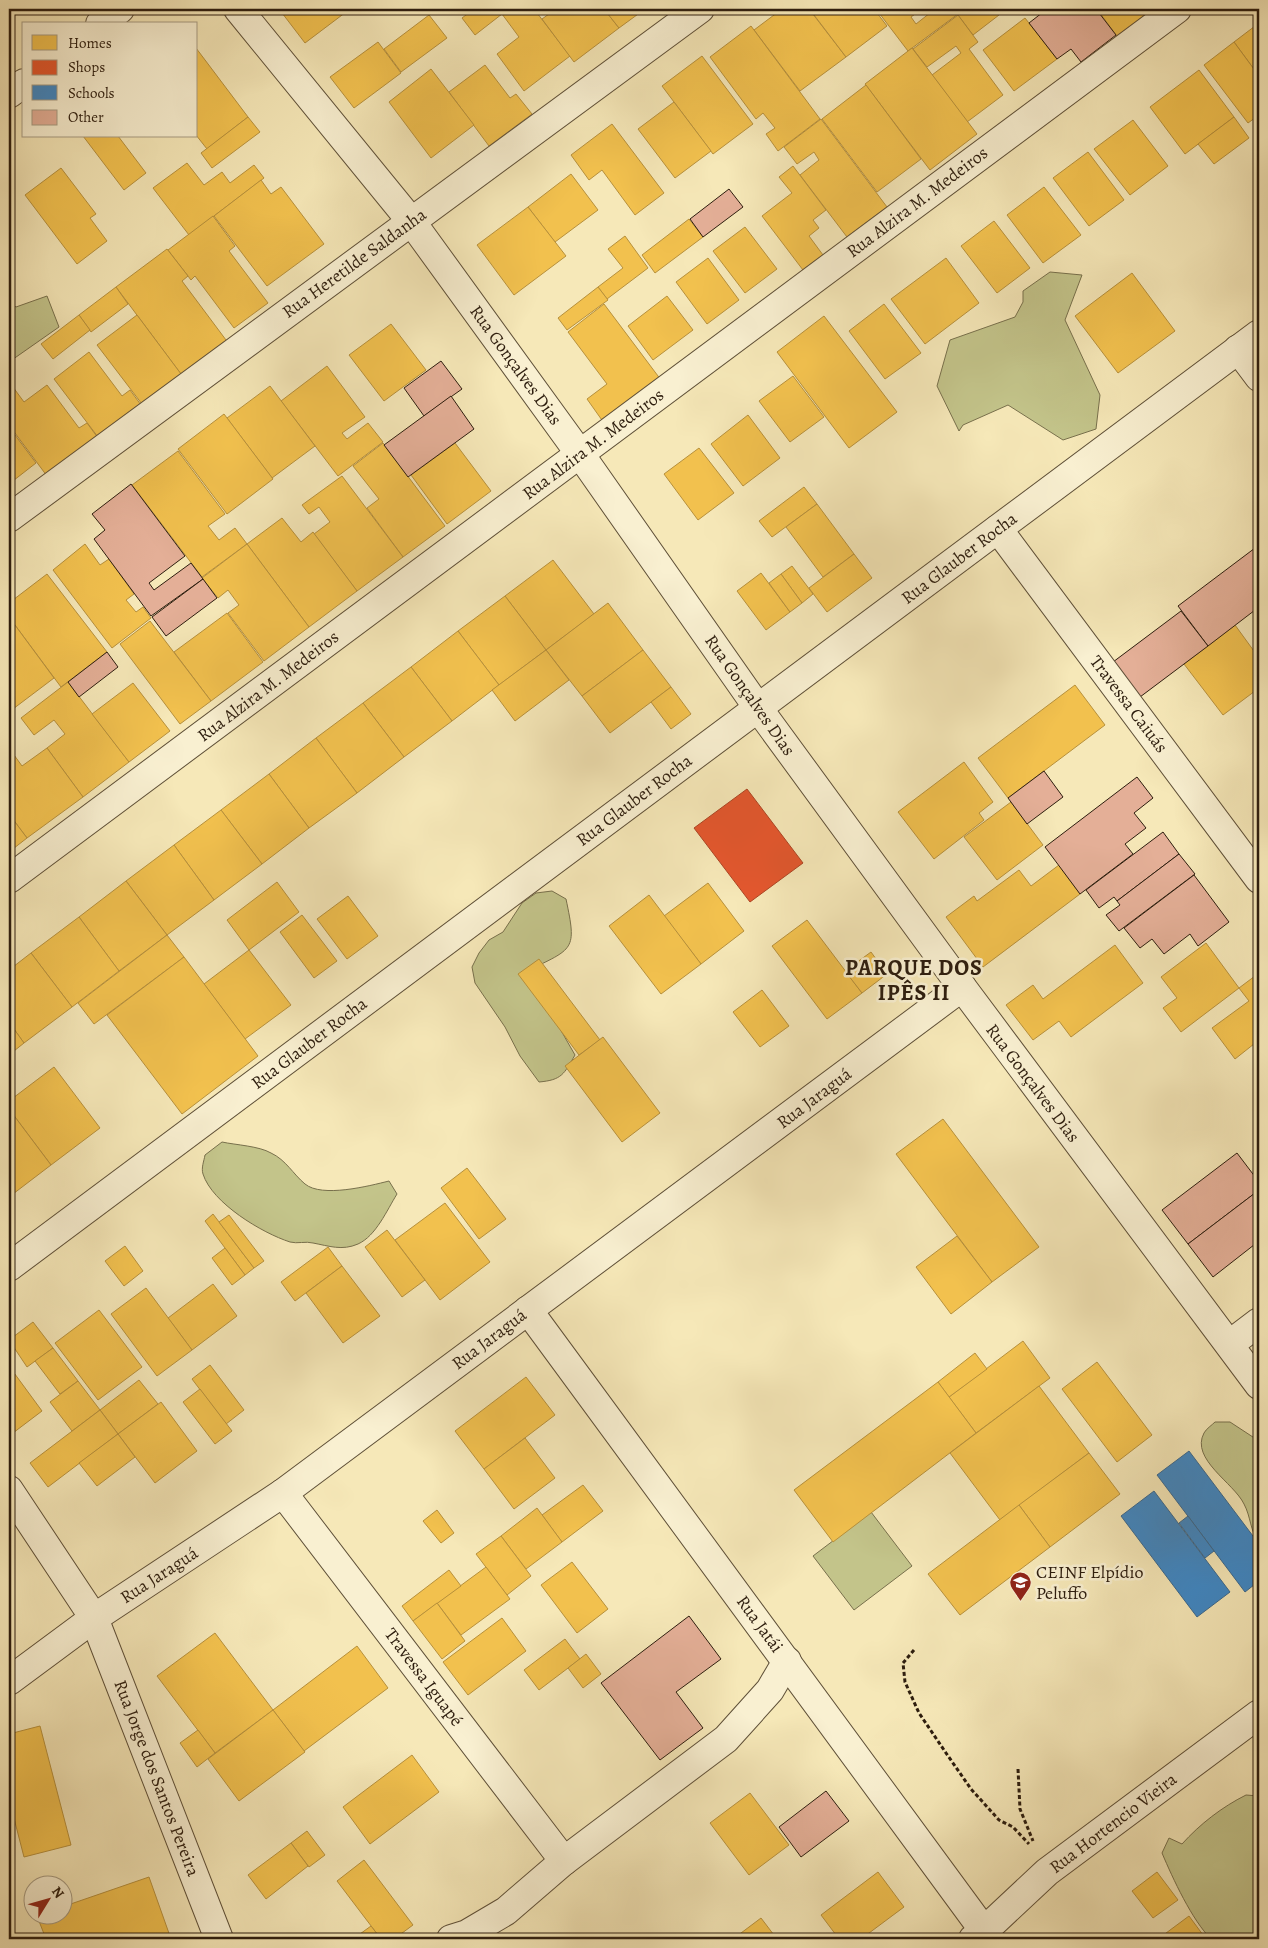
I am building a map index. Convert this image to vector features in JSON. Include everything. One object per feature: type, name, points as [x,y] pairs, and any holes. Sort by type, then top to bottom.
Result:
[{"type":"street","points":[[103,22],[120,9]]},
{"type":"street","name":"Rua Gonçalves Dias","points":[[238,9],[411,221],[580,454],[758,708],[962,987],[1259,1385]]},
{"type":"street","name":"Rua Heretilde Saldanha","points":[[9,518],[700,9]]},
{"type":"street","name":"Rua Alzira M. Medeiros","points":[[9,879],[1177,9]]},
{"type":"street","points":[[9,94],[22,84]]},
{"type":"street","points":[[1249,342],[1259,377]]},
{"type":"street","name":"Rua Glauber Rocha","points":[[9,1267],[1249,342]]},
{"type":"street","name":"Travessa Caiuás","points":[[998,529],[1259,879]]},
{"type":"street","name":"Rua Jaraguá","points":[[9,1682],[94,1618],[283,1493],[962,987]]},
{"type":"street","name":"Rua Jatái","points":[[528,1310],[787,1661],[982,1936]]},
{"type":"street","points":[[1230,1344],[1259,1322]]},
{"type":"street","name":"Rua Jorge dos Santos Pereira","points":[[9,1490],[94,1618],[219,1939]]},
{"type":"street","name":"Travessa Iguapé","points":[[283,1493],[564,1861]]},
{"type":"street","points":[[451,1939],[467,1934],[506,1911],[564,1861],[726,1738],[770,1690],[787,1661]]},
{"type":"street","name":"Rua Hortencio Vieira","points":[[982,1936],[1043,1862],[1259,1714]]},
{"type":"path","points":[[914,1650],[903,1663],[905,1682],[919,1713],[971,1789],[999,1820],[1013,1827],[1043,1862]]},
{"type":"path","points":[[1018,1769],[1020,1808],[1043,1862]]},
{"type":"green space","points":[[1050,272],[1082,275],[1065,320],[1100,395],[1096,429],[1063,440],[1008,405],[963,425],[959,431],[937,386],[950,340],[1015,317],[1023,302],[1023,291]]},
{"type":"green space","points":[[47,296],[59,327],[9,362],[9,302],[16,307]]},
{"type":"green space","points":[[552,891],[566,899],[571,939],[563,952],[527,971],[575,1055],[568,1067],[558,1078],[539,1082],[520,1056],[505,1027],[475,983],[472,967],[479,953],[489,940],[503,932],[522,903],[536,893]]},
{"type":"green space","points":[[222,1142],[254,1147],[271,1153],[285,1163],[305,1184],[313,1188],[334,1191],[346,1190],[389,1181],[397,1194],[376,1229],[358,1244],[341,1248],[310,1242],[290,1242],[266,1232],[239,1216],[216,1196],[208,1185],[202,1172],[205,1155]]},
{"type":"green space","points":[[1215,1422],[1230,1422],[1259,1441],[1259,1543],[1244,1504],[1215,1470],[1203,1452],[1201,1443],[1204,1433]]},
{"type":"green space","points":[[871,1512],[912,1566],[854,1610],[813,1556]]},
{"type":"green space","points":[[1246,1795],[1259,1796],[1259,1939],[1211,1939],[1190,1910],[1177,1887],[1162,1853],[1169,1838],[1182,1844],[1212,1816]]},
{"type":"building: Homes","points":[[279,9],[350,9],[305,43]]},
{"type":"building: Homes","points":[[474,9],[534,9],[570,56],[524,91],[497,54],[519,37],[502,14],[475,35],[462,18]]},
{"type":"building: Homes","points":[[556,9],[604,9],[619,28],[574,62],[542,19]]},
{"type":"building: Homes","points":[[604,9],[645,9],[619,28]]},
{"type":"building: Homes","points":[[782,9],[809,9],[846,57],[800,91],[754,30]]},
{"type":"building: Homes","points":[[814,9],[874,9],[887,26],[846,57],[811,11]]},
{"type":"building: Homes","points":[[876,9],[922,9],[911,17],[916,24],[935,9],[955,9],[958,14],[908,51]]},
{"type":"building: Homes","points":[[967,9],[995,9],[999,15],[973,35],[958,15]]},
{"type":"building: Homes","points":[[1097,9],[1167,9],[1122,43]]},
{"type":"building: Homes","points":[[429,15],[447,38],[401,72],[384,49]]},
{"type":"building: Homes","points":[[958,15],[978,42],[969,49],[1003,95],[967,122],[932,75],[961,53],[956,46],[927,67],[913,49]]},
{"type":"building: Homes","points":[[1025,18],[1057,59],[1014,91],[983,50]]},
{"type":"building: Homes","points":[[1259,23],[1259,76],[1234,42]]},
{"type":"building: Homes","points":[[751,26],[820,119],[778,151],[766,134],[775,128],[763,113],[756,119],[710,57]]},
{"type":"building: Homes","points":[[378,42],[401,73],[354,108],[330,77]]},
{"type":"building: Homes","points":[[1234,42],[1259,76],[1259,115],[1248,123],[1204,65]]},
{"type":"building: Homes","points":[[912,48],[977,134],[930,170],[865,84]]},
{"type":"building: Homes","points":[[198,51],[248,117],[207,149],[198,138]]},
{"type":"building: Homes","points":[[702,56],[753,124],[713,154],[662,86]]},
{"type":"building: Homes","points":[[485,65],[510,98],[516,94],[532,114],[489,146],[449,92]]},
{"type":"building: Homes","points":[[431,69],[474,125],[431,158],[389,102]]},
{"type":"building: Homes","points":[[1199,70],[1234,117],[1185,154],[1150,107]]},
{"type":"building: Homes","points":[[866,85],[921,159],[877,192],[822,119]]},
{"type":"building: Homes","points":[[674,102],[711,151],[675,178],[638,129]]},
{"type":"building: Homes","points":[[248,117],[260,132],[212,168],[201,153]]},
{"type":"building: Homes","points":[[1234,117],[1249,138],[1214,164],[1198,144]]},
{"type":"building: Homes","points":[[821,119],[887,207],[847,237],[800,175],[819,160],[814,152],[797,164],[784,147]]},
{"type":"building: Homes","points":[[1133,120],[1168,166],[1130,195],[1094,149]]},
{"type":"building: Homes","points":[[612,124],[664,193],[635,215],[602,170],[589,180],[571,155]]},
{"type":"building: Homes","points":[[85,138],[120,138],[146,173],[124,190]]},
{"type":"building: Homes","points":[[1088,152],[1124,200],[1089,226],[1053,178]]},
{"type":"building: Homes","points":[[187,163],[204,185],[222,172],[230,183],[254,165],[264,178],[189,235],[153,188]]},
{"type":"building: Homes","points":[[793,166],[826,210],[813,220],[819,228],[809,236],[823,255],[803,270],[762,216],[792,193],[779,177]]},
{"type":"building: Homes","points":[[61,168],[96,214],[90,218],[107,241],[77,264],[25,195]]},
{"type":"building: Homes","points":[[571,174],[598,210],[555,242],[528,207]]},
{"type":"building: Homes","points":[[261,180],[271,194],[281,187],[324,244],[267,286],[214,216]]},
{"type":"building: Homes","points":[[1044,187],[1081,235],[1043,263],[1007,215]]},
{"type":"building: Homes","points":[[528,207],[566,256],[514,295],[477,245]]},
{"type":"building: Homes","points":[[213,216],[235,246],[229,251],[268,303],[234,328],[195,276],[191,280],[168,250]]},
{"type":"building: Homes","points":[[689,219],[703,237],[655,273],[642,255]]},
{"type":"building: Homes","points":[[994,221],[1030,268],[997,293],[961,246]]},
{"type":"building: Homes","points":[[745,227],[777,269],[745,293],[713,251]]},
{"type":"building: Homes","points":[[625,236],[648,268],[607,299],[598,287],[623,268],[608,249]]},
{"type":"building: Homes","points":[[167,249],[188,276],[182,281],[229,344],[184,378],[116,287]]},
{"type":"building: Homes","points":[[708,258],[739,300],[707,324],[676,282]]},
{"type":"building: Homes","points":[[946,258],[979,303],[925,344],[891,299]]},
{"type":"building: Homes","points":[[1132,273],[1175,331],[1118,373],[1075,316]]},
{"type":"building: Homes","points":[[116,287],[128,304],[91,332],[79,315]]},
{"type":"building: Homes","points":[[598,287],[608,300],[567,330],[558,318]]},
{"type":"building: Homes","points":[[667,296],[693,330],[653,360],[628,326]]},
{"type":"building: Homes","points":[[604,304],[661,380],[604,423],[587,399],[607,384],[568,332]]},
{"type":"building: Homes","points":[[884,304],[921,353],[885,379],[849,331]]},
{"type":"building: Homes","points":[[79,315],[90,330],[53,359],[41,344]]},
{"type":"building: Homes","points":[[137,315],[184,378],[145,408],[97,345]]},
{"type":"building: Homes","points":[[824,316],[897,412],[849,448],[777,352]]},
{"type":"building: Homes","points":[[391,324],[426,370],[384,401],[349,355]]},
{"type":"building: Homes","points":[[89,352],[122,396],[130,390],[141,405],[98,437],[54,379]]},
{"type":"building: Homes","points":[[327,366],[365,417],[342,433],[347,439],[368,423],[383,442],[338,476],[281,401]]},
{"type":"building: Homes","points":[[793,376],[824,417],[790,442],[759,401]]},
{"type":"building: Homes","points":[[10,383],[24,402],[47,385],[79,428],[87,423],[98,438],[47,476],[9,425]]},
{"type":"building: Homes","points":[[270,386],[315,446],[272,478],[227,418]]},
{"type":"building: Homes","points":[[224,414],[273,479],[227,514],[178,449]]},
{"type":"building: Homes","points":[[748,415],[780,458],[743,486],[711,444]]},
{"type":"building: Homes","points":[[9,427],[36,463],[9,484]]},
{"type":"building: Homes","points":[[383,443],[445,526],[403,557],[367,508],[379,499],[353,466]]},
{"type":"building: Homes","points":[[455,443],[491,491],[447,524],[411,475]]},
{"type":"building: Homes","points":[[699,448],[734,493],[698,520],[664,474]]},
{"type":"building: Homes","points":[[178,451],[225,514],[208,526],[219,540],[235,528],[247,544],[202,577],[132,485]]},
{"type":"building: Homes","points":[[342,476],[403,557],[357,591],[314,534],[330,522],[319,507],[309,514],[302,505]]},
{"type":"building: Homes","points":[[804,487],[817,504],[772,537],[759,521]]},
{"type":"building: Homes","points":[[817,504],[854,554],[823,577],[786,527]]},
{"type":"building: Homes","points":[[282,518],[301,542],[313,532],[357,591],[309,627],[247,544]]},
{"type":"building: Homes","points":[[85,544],[100,565],[109,559],[134,594],[126,600],[136,612],[143,607],[151,618],[112,648],[53,570]]},
{"type":"building: Homes","points":[[247,544],[309,627],[264,661],[228,613],[239,605],[228,590],[218,598],[202,578]]},
{"type":"building: Homes","points":[[854,554],[872,578],[827,612],[809,588]]},
{"type":"building: Homes","points":[[553,560],[594,614],[546,650],[505,596]]},
{"type":"building: Homes","points":[[792,566],[813,594],[802,603],[781,574]]},
{"type":"building: Homes","points":[[761,573],[790,612],[766,630],[737,591]]},
{"type":"building: Homes","points":[[47,574],[107,652],[61,687],[9,617],[9,603]]},
{"type":"building: Homes","points":[[781,574],[802,603],[790,612],[769,583]]},
{"type":"building: Homes","points":[[505,596],[546,650],[499,685],[458,631]]},
{"type":"building: Homes","points":[[608,603],[643,650],[582,696],[546,650]]},
{"type":"building: Homes","points":[[227,613],[263,662],[211,701],[174,652]]},
{"type":"building: Homes","points":[[9,617],[54,678],[9,712]]},
{"type":"building: Homes","points":[[150,621],[211,701],[180,724],[120,644]]},
{"type":"building: Homes","points":[[1235,625],[1259,658],[1259,688],[1223,715],[1184,664]]},
{"type":"building: Homes","points":[[458,631],[499,685],[452,721],[411,667]]},
{"type":"building: Homes","points":[[546,650],[569,680],[515,721],[492,690]]},
{"type":"building: Homes","points":[[643,650],[671,687],[610,733],[582,696]]},
{"type":"building: Homes","points":[[411,667],[452,721],[404,757],[363,703]]},
{"type":"building: Homes","points":[[68,682],[129,762],[83,797],[47,748],[65,734],[54,720],[34,735],[21,718]]},
{"type":"building: Homes","points":[[133,683],[170,731],[129,762],[92,714]]},
{"type":"building: Homes","points":[[1075,685],[1105,725],[1008,798],[978,758]]},
{"type":"building: Homes","points":[[671,687],[691,714],[671,729],[651,702]]},
{"type":"building: Homes","points":[[363,703],[404,757],[357,793],[316,738]]},
{"type":"building: Homes","points":[[316,738],[357,793],[309,828],[269,774]]},
{"type":"building: Homes","points":[[9,748],[22,766],[47,748],[83,797],[27,838],[9,814]]},
{"type":"building: Homes","points":[[964,762],[993,802],[979,813],[984,820],[934,859],[898,812]]},
{"type":"building: Homes","points":[[269,774],[309,828],[262,864],[221,810]]},
{"type":"building: Homes","points":[[1011,802],[1043,845],[997,880],[964,837]]},
{"type":"building: Homes","points":[[221,810],[262,864],[214,900],[174,845]]},
{"type":"building: Homes","points":[[9,814],[27,838],[9,852]]},
{"type":"building: Homes","points":[[174,845],[214,900],[167,935],[126,881]]},
{"type":"building: Homes","points":[[1059,865],[1080,894],[983,967],[946,917],[974,896],[977,901],[1019,870],[1031,886]]},
{"type":"building: Homes","points":[[126,881],[167,935],[119,971],[79,917]]},
{"type":"building: Homes","points":[[277,882],[299,912],[249,950],[227,920]]},
{"type":"building: Homes","points":[[708,883],[744,931],[701,964],[664,916]]},
{"type":"building: Homes","points":[[649,895],[701,964],[661,994],[609,926]]},
{"type":"building: Homes","points":[[348,896],[378,936],[347,959],[317,919]]},
{"type":"building: Homes","points":[[302,915],[337,961],[314,978],[280,932]]},
{"type":"building: Homes","points":[[79,917],[119,971],[72,1007],[31,953]]},
{"type":"building: Homes","points":[[807,920],[862,993],[827,1019],[772,946]]},
{"type":"building: Homes","points":[[167,935],[184,957],[94,1024],[78,1003]]},
{"type":"building: Homes","points":[[1206,943],[1239,988],[1181,1032],[1163,1008],[1177,998],[1161,977]]},
{"type":"building: Homes","points":[[1115,945],[1143,983],[1071,1037],[1059,1021],[1033,1040],[1006,1005],[1033,985],[1043,999]]},
{"type":"building: Homes","points":[[249,950],[291,1005],[245,1039],[204,984]]},
{"type":"building: Homes","points":[[871,952],[887,974],[862,993],[845,971]]},
{"type":"building: Homes","points":[[31,953],[72,1007],[24,1043],[9,1022],[9,970]]},
{"type":"building: Homes","points":[[184,957],[258,1056],[182,1114],[107,1015]]},
{"type":"building: Homes","points":[[539,959],[600,1040],[579,1055],[518,974]]},
{"type":"building: Homes","points":[[1259,973],[1259,1040],[1235,1059],[1212,1028],[1249,1001],[1239,988]]},
{"type":"building: Homes","points":[[762,990],[789,1026],[760,1047],[733,1012]]},
{"type":"building: Homes","points":[[9,1022],[24,1043],[9,1055]]},
{"type":"building: Homes","points":[[603,1037],[660,1113],[622,1142],[565,1066]]},
{"type":"building: Homes","points":[[54,1067],[100,1128],[51,1165],[9,1109],[9,1101]]},
{"type":"building: Homes","points":[[9,1109],[51,1165],[9,1197]]},
{"type":"building: Homes","points":[[943,1119],[1039,1247],[992,1282],[896,1154]]},
{"type":"building: Homes","points":[[467,1168],[506,1219],[479,1239],[441,1188]]},
{"type":"building: Homes","points":[[445,1203],[490,1262],[440,1300],[395,1240]]},
{"type":"building: Homes","points":[[213,1214],[254,1268],[245,1275],[205,1221]]},
{"type":"building: Homes","points":[[229,1215],[264,1261],[254,1268],[219,1222]]},
{"type":"building: Homes","points":[[387,1230],[425,1280],[402,1297],[365,1247]]},
{"type":"building: Homes","points":[[957,1236],[992,1282],[951,1314],[916,1267]]},
{"type":"building: Homes","points":[[125,1246],[143,1271],[124,1286],[105,1261]]},
{"type":"building: Homes","points":[[328,1247],[342,1266],[295,1301],[281,1282]]},
{"type":"building: Homes","points":[[225,1248],[245,1275],[232,1285],[212,1258]]},
{"type":"building: Homes","points":[[342,1266],[380,1316],[343,1343],[306,1293]]},
{"type":"building: Homes","points":[[213,1284],[237,1316],[192,1350],[168,1318]]},
{"type":"building: Homes","points":[[146,1288],[192,1350],[157,1376],[111,1314]]},
{"type":"building: Homes","points":[[99,1310],[142,1367],[98,1400],[55,1343]]},
{"type":"building: Homes","points":[[33,1322],[53,1348],[27,1367],[9,1340]]},
{"type":"building: Homes","points":[[1023,1341],[1050,1378],[976,1433],[949,1397]]},
{"type":"building: Homes","points":[[53,1348],[78,1381],[60,1394],[35,1361]]},
{"type":"building: Homes","points":[[975,1353],[987,1369],[949,1397],[938,1382]]},
{"type":"building: Homes","points":[[1097,1362],[1152,1435],[1117,1462],[1062,1389]]},
{"type":"building: Homes","points":[[210,1365],[244,1410],[226,1424],[192,1379]]},
{"type":"building: Homes","points":[[9,1366],[42,1411],[9,1436]]},
{"type":"building: Homes","points":[[526,1377],[555,1415],[484,1469],[455,1431]]},
{"type":"building: Homes","points":[[139,1380],[158,1404],[118,1434],[100,1410]]},
{"type":"building: Homes","points":[[78,1381],[100,1410],[72,1431],[50,1402]]},
{"type":"building: Homes","points":[[938,1382],[976,1433],[833,1542],[794,1490]]},
{"type":"building: Homes","points":[[1039,1386],[1089,1453],[1000,1520],[950,1453]]},
{"type":"building: Homes","points":[[200,1389],[232,1431],[215,1444],[183,1402]]},
{"type":"building: Homes","points":[[161,1402],[197,1451],[155,1483],[118,1434]]},
{"type":"building: Homes","points":[[100,1410],[118,1434],[48,1487],[30,1463]]},
{"type":"building: Homes","points":[[118,1434],[135,1457],[97,1486],[79,1463]]},
{"type":"building: Homes","points":[[525,1438],[555,1478],[514,1509],[484,1469]]},
{"type":"building: Homes","points":[[1089,1453],[1120,1494],[1050,1547],[1019,1505]]},
{"type":"building: Homes","points":[[583,1485],[603,1511],[562,1542],[542,1515]]},
{"type":"building: Homes","points":[[1019,1505],[1050,1547],[960,1615],[928,1574]]},
{"type":"building: Homes","points":[[537,1508],[562,1542],[526,1569],[501,1536]]},
{"type":"building: Homes","points":[[437,1510],[454,1533],[441,1543],[423,1521]]},
{"type":"building: Homes","points":[[501,1536],[531,1576],[507,1595],[476,1554]]},
{"type":"building: Homes","points":[[572,1562],[608,1609],[577,1633],[541,1585]]},
{"type":"building: Homes","points":[[486,1567],[510,1599],[461,1635],[437,1603]]},
{"type":"building: Homes","points":[[449,1570],[461,1586],[413,1621],[402,1606]]},
{"type":"building: Homes","points":[[437,1603],[465,1641],[442,1659],[413,1621]]},
{"type":"building: Homes","points":[[502,1618],[526,1651],[468,1695],[443,1662]]},
{"type":"building: Homes","points":[[215,1633],[273,1710],[215,1753],[157,1676]]},
{"type":"building: Homes","points":[[565,1639],[580,1659],[539,1690],[524,1670]]},
{"type":"building: Homes","points":[[357,1646],[388,1688],[304,1751],[273,1710]]},
{"type":"building: Homes","points":[[586,1654],[601,1674],[583,1688],[568,1668]]},
{"type":"building: Homes","points":[[273,1710],[305,1752],[239,1801],[208,1759]]},
{"type":"building: Homes","points":[[40,1726],[71,1845],[24,1857],[9,1799],[9,1734]]},
{"type":"building: Homes","points":[[198,1730],[215,1753],[197,1767],[180,1743]]},
{"type":"building: Homes","points":[[412,1755],[439,1792],[370,1844],[343,1807]]},
{"type":"building: Homes","points":[[750,1793],[789,1845],[749,1875],[710,1823]]},
{"type":"building: Homes","points":[[307,1831],[325,1855],[309,1867],[291,1843]]},
{"type":"building: Homes","points":[[291,1843],[308,1866],[266,1899],[248,1875]]},
{"type":"building: Homes","points":[[364,1860],[413,1925],[394,1939],[381,1939],[337,1881]]},
{"type":"building: Homes","points":[[878,1872],[904,1907],[861,1939],[839,1939],[821,1915]]},
{"type":"building: Homes","points":[[1157,1872],[1178,1900],[1153,1918],[1132,1891]]},
{"type":"building: Homes","points":[[149,1877],[171,1939],[46,1939],[41,1926],[72,1926],[72,1904]]},
{"type":"building: Homes","points":[[1189,1916],[1206,1939],[1158,1939]]},
{"type":"building: Homes","points":[[761,1918],[777,1939],[733,1939]]},
{"type":"building: Homes","points":[[371,1926],[381,1939],[353,1939]]},
{"type":"building: Homes","points":[[1232,1933],[1237,1939],[1224,1939]]},
{"type":"building: Shops","points":[[747,789],[803,863],[750,902],[694,828]]},
{"type":"building: Schools","points":[[1189,1451],[1259,1544],[1259,1581],[1245,1592],[1157,1475]]},
{"type":"building: Schools","points":[[1154,1491],[1230,1592],[1197,1617],[1121,1516]]},
{"type":"building: Schools","points":[[1188,1516],[1214,1551],[1205,1558],[1179,1523]]},
{"type":"building: Other","points":[[9,9],[23,9],[10,18]]},
{"type":"building: Other","points":[[1047,9],[1096,9],[1116,35],[1081,62],[1071,49],[1057,59],[1029,23]]},
{"type":"building: Other","points":[[729,189],[743,207],[703,237],[690,219]]},
{"type":"building: Other","points":[[441,361],[462,389],[424,416],[404,388]]},
{"type":"building: Other","points":[[451,396],[474,429],[408,477],[384,445]]},
{"type":"building: Other","points":[[131,484],[185,556],[149,583],[154,590],[191,563],[203,579],[151,616],[94,539],[105,530],[92,514]]},
{"type":"building: Other","points":[[1259,545],[1259,607],[1208,646],[1178,606]]},
{"type":"building: Other","points":[[203,579],[217,598],[166,636],[152,617]]},
{"type":"building: Other","points":[[1181,611],[1208,646],[1136,700],[1109,665]]},
{"type":"building: Other","points":[[107,652],[118,667],[79,697],[68,682]]},
{"type":"building: Other","points":[[1044,771],[1063,797],[1027,824],[1008,798]]},
{"type":"building: Other","points":[[1137,777],[1153,798],[1134,813],[1146,828],[1125,844],[1133,854],[1080,894],[1045,847]]},
{"type":"building: Other","points":[[1163,832],[1179,854],[1117,901],[1114,897],[1099,908],[1086,890]]},
{"type":"building: Other","points":[[1179,854],[1195,874],[1119,931],[1106,915],[1120,905],[1117,901]]},
{"type":"building: Other","points":[[1194,875],[1229,922],[1198,946],[1190,934],[1164,954],[1152,939],[1140,948],[1124,928]]},
{"type":"building: Other","points":[[1237,1153],[1259,1182],[1259,1190],[1188,1244],[1162,1210]]},
{"type":"building: Other","points":[[1259,1190],[1259,1241],[1213,1277],[1188,1244]]},
{"type":"building: Other","points":[[689,1616],[721,1659],[676,1692],[703,1728],[660,1760],[601,1683]]},
{"type":"building: Other","points":[[826,1791],[849,1821],[801,1857],[779,1827]]},
{"type":"place","name":"CEINF Elpídio Peluffo","points":[[1020,1601]]},
{"type":"district","name":"PARQUE DOS IPÊS II","points":[[914,980]]}]
